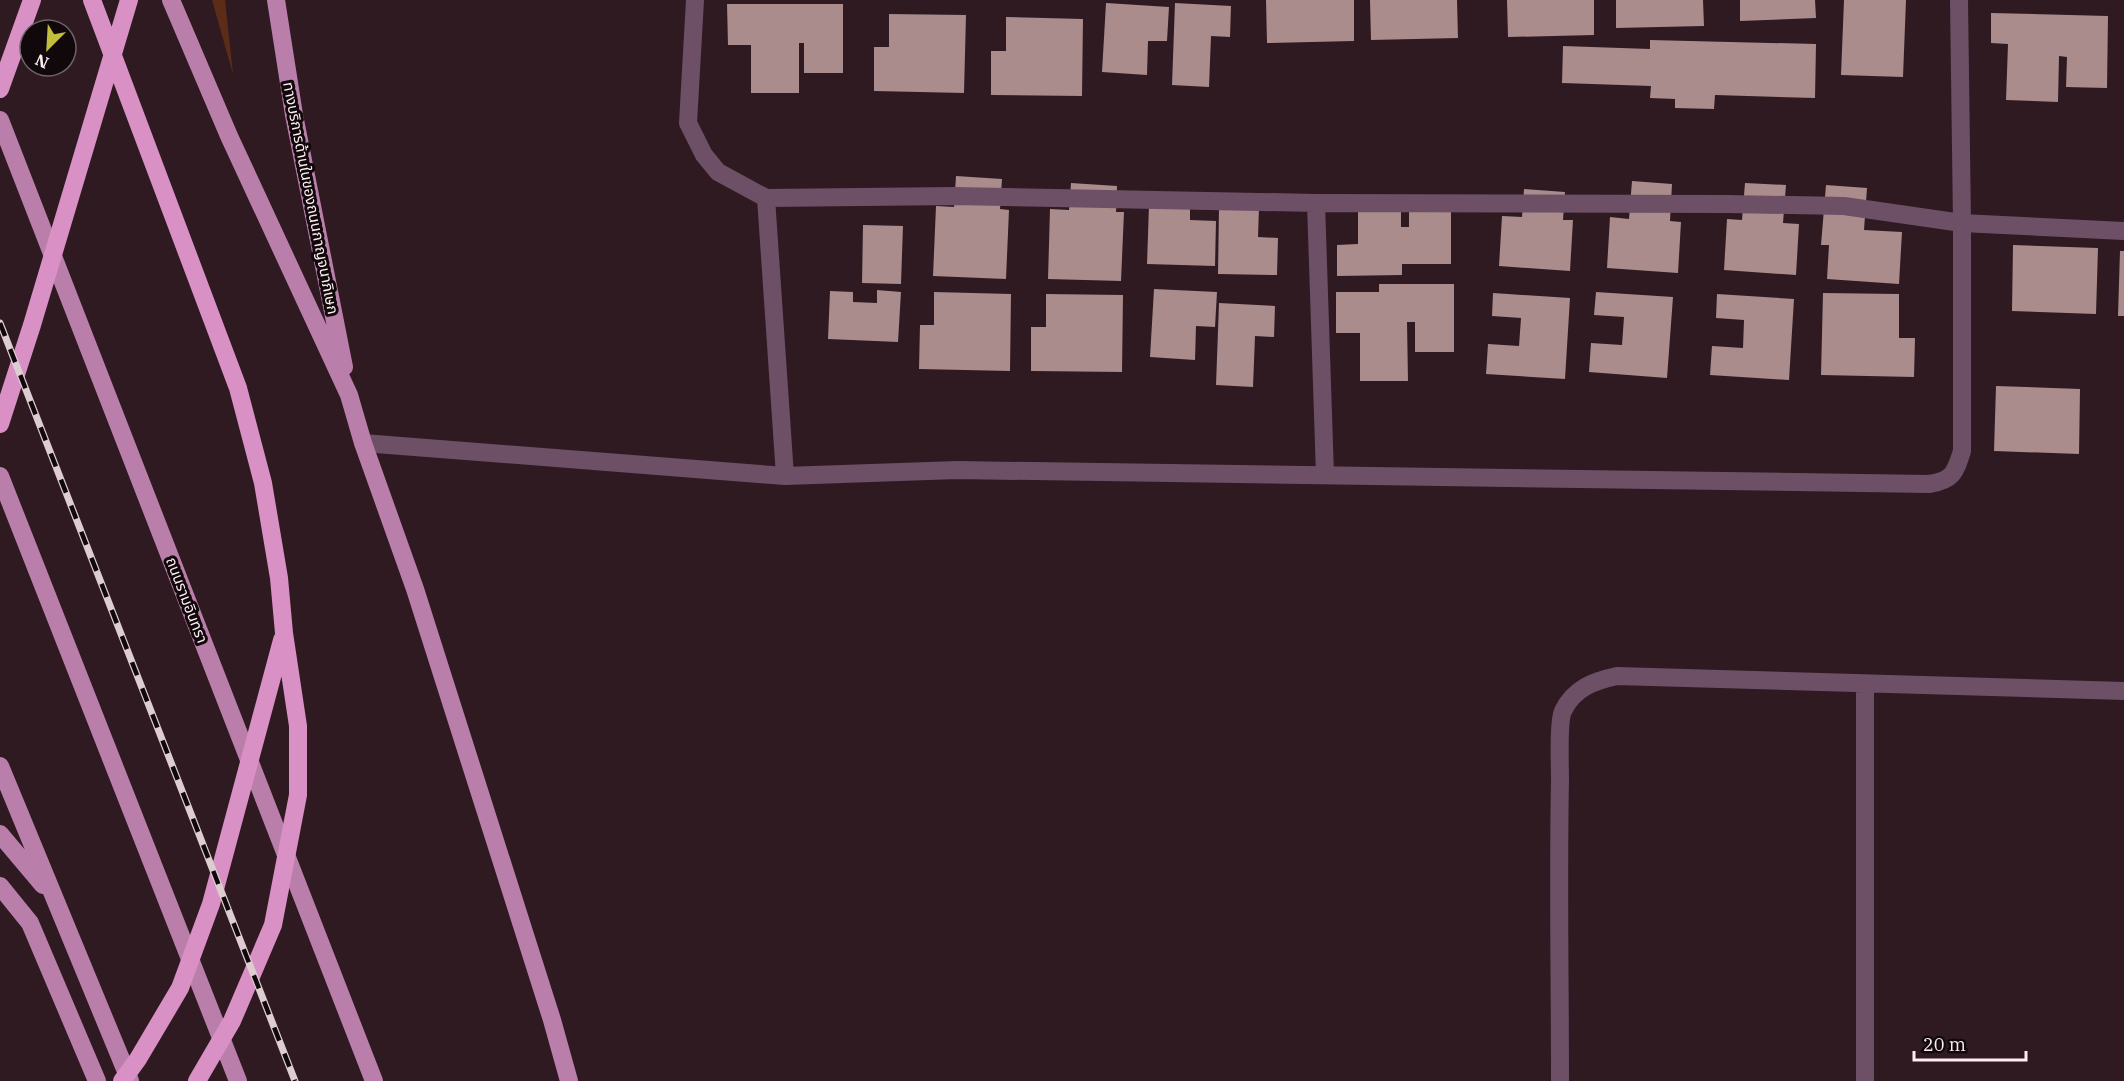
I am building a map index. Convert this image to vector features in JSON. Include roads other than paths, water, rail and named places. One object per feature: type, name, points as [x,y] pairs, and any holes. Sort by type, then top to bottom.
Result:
[{"type":"highway","points":[[0,89],[32,0]]},
{"type":"highway","points":[[92,0],[238,388],[263,483],[279,579],[284,633],[298,726],[298,795],[273,926],[232,1021],[197,1081]]},
{"type":"highway","points":[[0,424],[129,0]]},
{"type":"highway","points":[[122,1081],[180,988],[212,904],[284,633]]},
{"type":"main road","points":[[171,0],[229,136],[349,395],[363,443],[415,589],[552,1020],[569,1081]]},
{"type":"main road","name":"ทางบริการด้านในของถนนกาญจนาภิเษก","points":[[276,0],[294,115],[349,395]]},
{"type":"main road","name":"ถนนรามอินทรา","points":[[0,120],[374,1081]]},
{"type":"main road","points":[[0,476],[238,1081]]},
{"type":"main road","points":[[0,766],[130,1081]]},
{"type":"main road","points":[[0,834],[54,898]]},
{"type":"main road","points":[[0,886],[30,923],[97,1081]]},
{"type":"street","points":[[695,0],[688,123],[704,155],[717,172],[766,198],[956,196],[1316,203],[1716,203],[1844,206],[1962,223],[2124,231]]},
{"type":"street","points":[[363,443],[784,476],[957,470],[1929,484],[1943,481],[1956,469],[1962,451],[1959,0]]},
{"type":"street","points":[[766,198],[784,476]]},
{"type":"street","points":[[1316,203],[1325,475]]},
{"type":"street","points":[[1560,1081],[1561,714],[1571,698],[1583,687],[1598,680],[1617,676],[2124,691]]},
{"type":"street","points":[[1864,685],[1865,1081]]},
{"type":"railway","points":[[0,323],[295,1081]]}]
